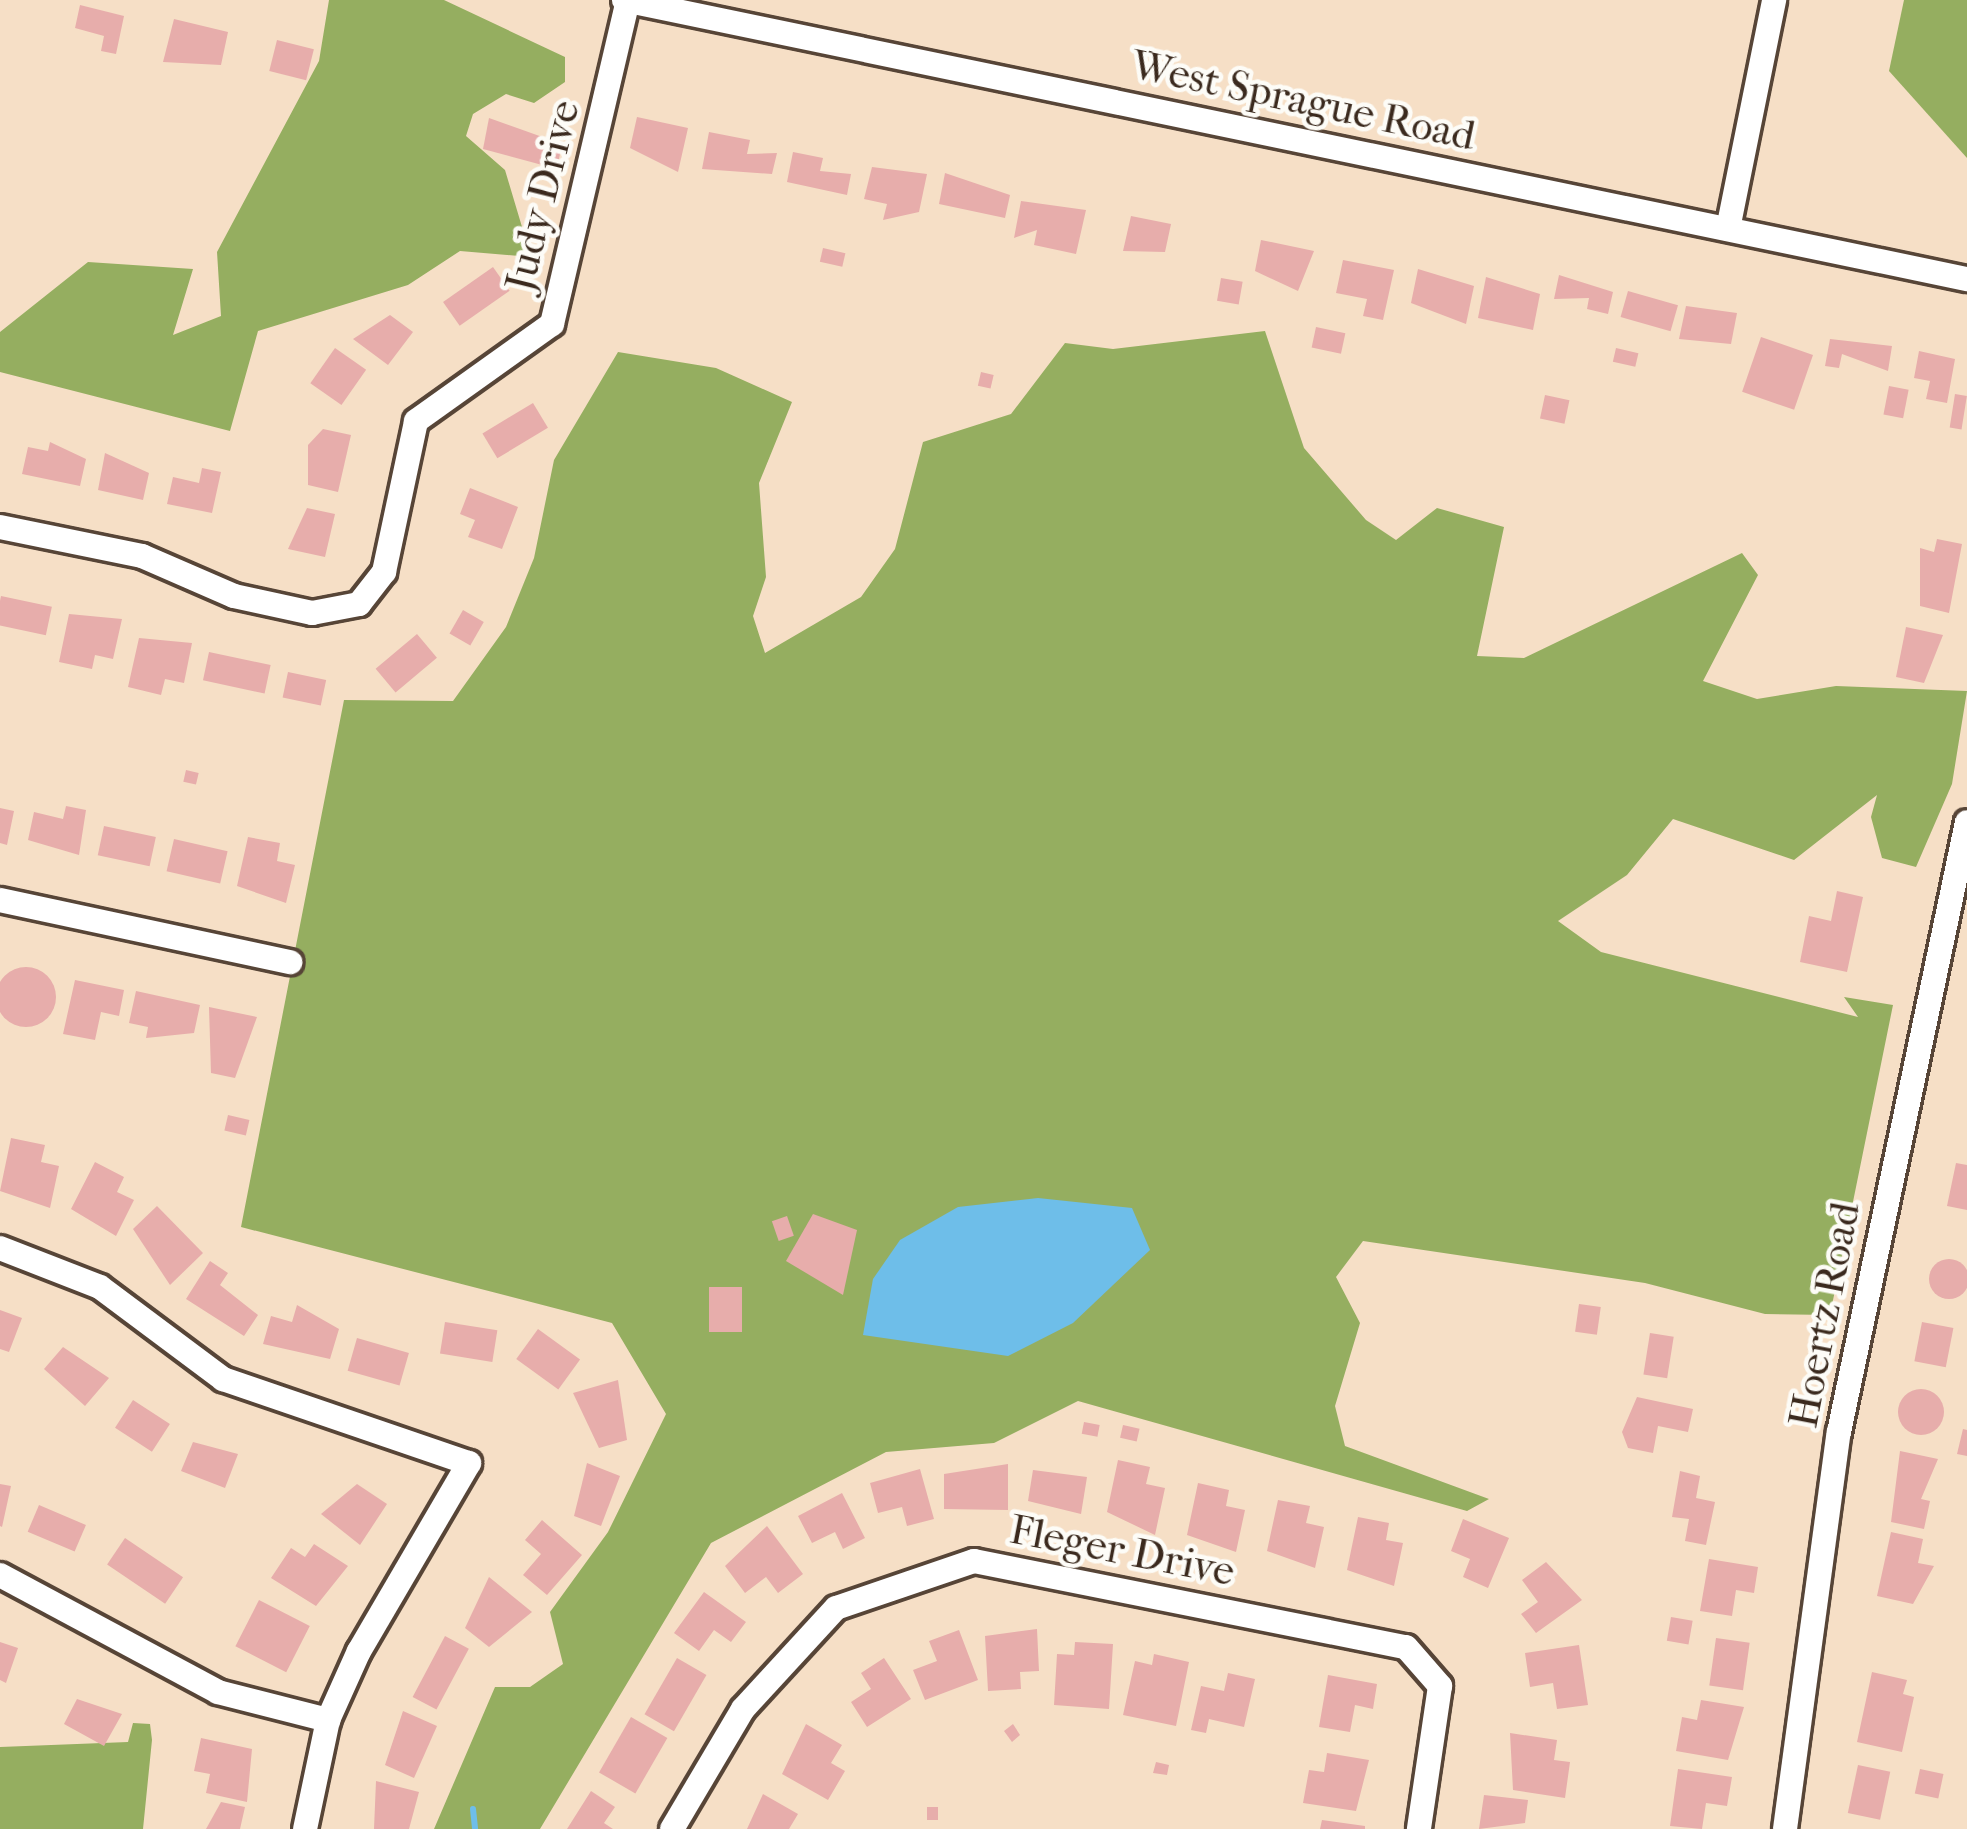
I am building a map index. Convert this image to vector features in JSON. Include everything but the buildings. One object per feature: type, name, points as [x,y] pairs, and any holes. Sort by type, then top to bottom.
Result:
[{"type":"street","name":"West Sprague Road","points":[[626,0],[1967,279]]},
{"type":"street","name":"Judy Drive","points":[[0,527],[142,556],[234,596],[312,613],[359,604],[384,572],[416,421],[552,324],[626,0]]},
{"type":"street","points":[[1728,229],[1774,0]]},
{"type":"street","name":"Hoertz Road","points":[[1785,1829],[1839,1432],[1967,822]]},
{"type":"street","points":[[0,900],[290,962]]},
{"type":"street","points":[[0,1248],[100,1287],[223,1379],[469,1463],[328,1720],[305,1829]]},
{"type":"street","name":"Fleger Drive","points":[[672,1829],[742,1709],[836,1608],[974,1561],[1406,1647],[1440,1686],[1418,1829]]},
{"type":"street","points":[[0,1575],[218,1692],[328,1720]]},
{"type":"green space","points":[[329,0],[444,0],[565,57],[565,82],[534,103],[506,94],[473,114],[466,136],[505,170],[531,257],[460,251],[408,285],[258,331],[230,431],[0,372],[0,332],[88,262],[193,269],[173,335],[221,316],[217,252],[319,61]]},
{"type":"green space","points":[[1904,0],[1967,0],[1967,158],[1889,71]]},
{"type":"green space","points":[[1265,331],[1304,448],[1366,520],[1396,540],[1437,508],[1504,527],[1477,656],[1524,658],[1742,553],[1758,575],[1703,681],[1757,699],[1836,686],[1967,691],[1952,784],[1916,867],[1882,858],[1871,817],[1877,795],[1794,860],[1673,819],[1627,875],[1558,921],[1601,952],[1858,1017],[1844,997],[1893,1005],[1830,1315],[1765,1314],[1645,1283],[1363,1241],[1336,1277],[1360,1323],[1335,1406],[1345,1446],[1489,1499],[1467,1511],[1078,1401],[994,1443],[886,1452],[711,1543],[540,1829],[434,1829],[495,1687],[530,1687],[563,1664],[550,1612],[608,1532],[666,1414],[612,1323],[241,1227],[344,700],[453,701],[506,627],[534,558],[554,460],[618,352],[716,368],[792,402],[759,483],[766,577],[753,616],[765,653],[861,597],[895,549],[923,442],[1011,414],[1065,343],[1113,349]]},
{"type":"green space","points":[[133,1723],[150,1724],[152,1740],[143,1829],[0,1829],[0,1747],[128,1742]]},
{"type":"water","points":[[1038,1198],[1132,1208],[1150,1250],[1073,1323],[1008,1356],[863,1335],[873,1279],[900,1240],[958,1207]]},
{"type":"waterway","points":[[473,1809],[475,1829]]}]
